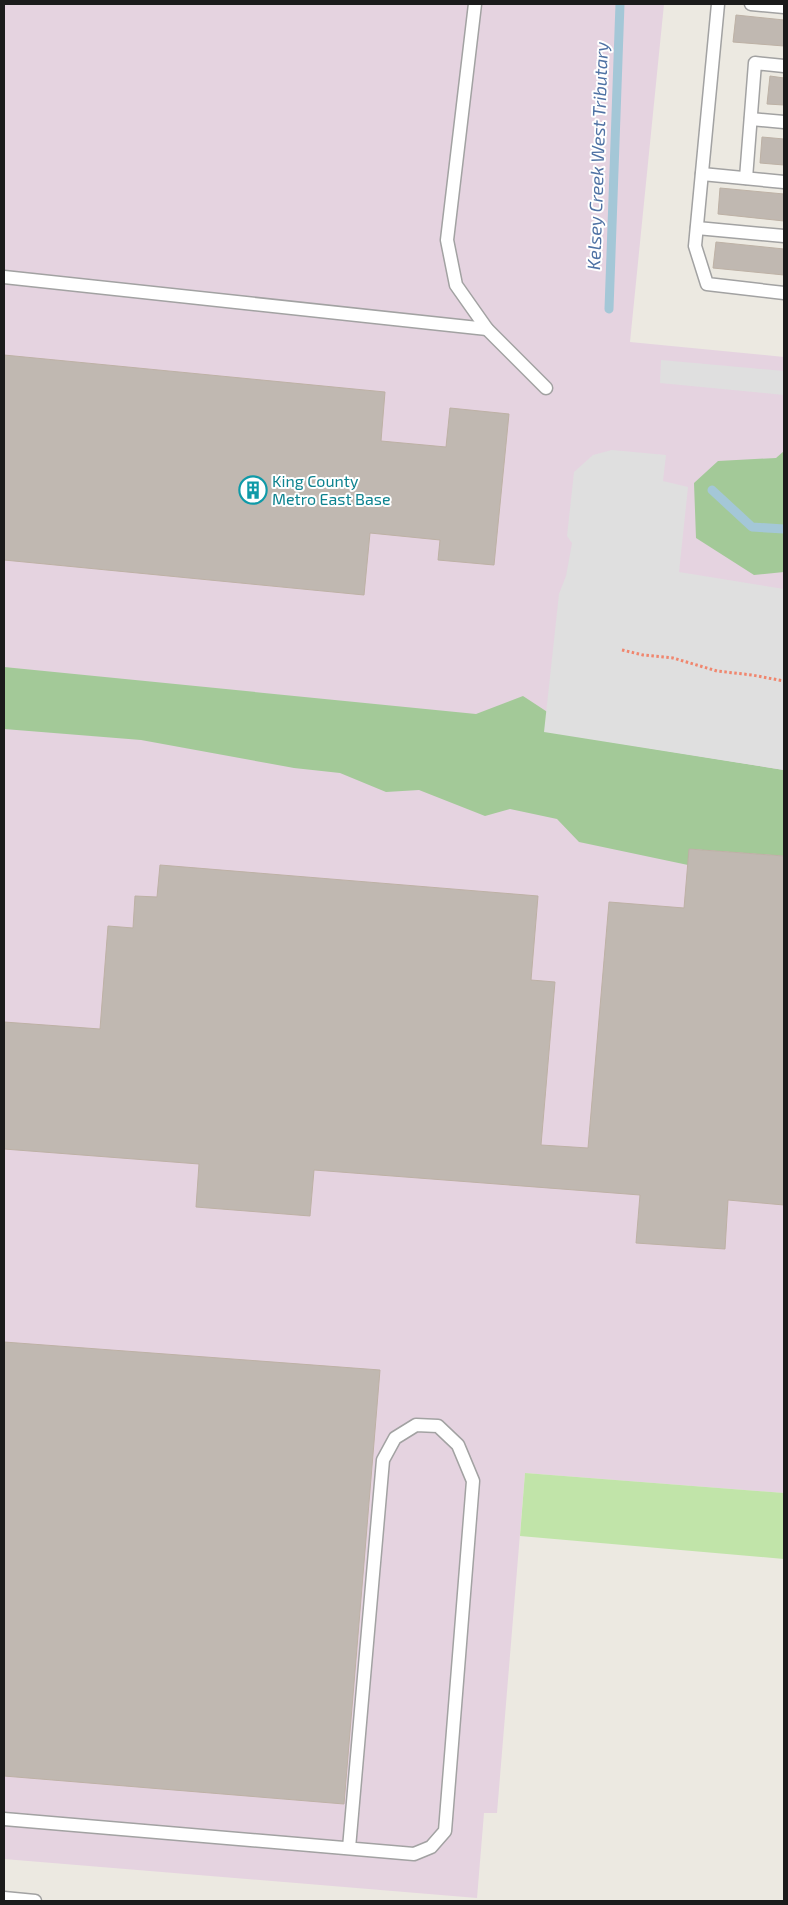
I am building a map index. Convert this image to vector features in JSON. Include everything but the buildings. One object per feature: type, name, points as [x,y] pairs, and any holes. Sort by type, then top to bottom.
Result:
[{"type":"lane","points":[[475,4],[447,240],[456,285],[486,329],[546,388]]},
{"type":"lane","points":[[718,4],[695,246],[707,284],[784,293]]},
{"type":"lane","points":[[751,4],[784,7]]},
{"type":"lane","points":[[746,178],[756,63],[784,66]]},
{"type":"lane","points":[[751,119],[784,122]]},
{"type":"lane","points":[[702,174],[784,182]]},
{"type":"lane","points":[[697,228],[784,236]]},
{"type":"lane","points":[[4,277],[486,329]]},
{"type":"lane","points":[[4,1819],[414,1854],[431,1847],[445,1831],[473,1481],[458,1445],[438,1426],[416,1425],[395,1438],[383,1460],[350,1848]]},
{"type":"lane","points":[[4,1898],[35,1901]]},
{"type":"path","points":[[622,650],[643,655],[673,658],[718,671],[784,681]]},
{"type":"shaded area","points":[[4,4],[664,4],[630,342],[784,357],[784,1493],[525,1473],[497,1813],[484,1813],[477,1898],[4,1859]]},
{"type":"shaded area","points":[[661,360],[784,371],[784,395],[660,383]]},
{"type":"shaded area","points":[[612,450],[666,455],[663,481],[688,487],[679,572],[784,589],[784,770],[544,732],[559,594],[566,576],[572,543],[567,536],[574,472],[593,455]]},
{"type":"green space","points":[[784,451],[784,572],[754,575],[696,538],[694,483],[718,461],[776,458]]},
{"type":"green space","points":[[4,667],[476,714],[523,696],[587,738],[784,770],[784,856],[690,849],[688,865],[579,842],[557,819],[510,809],[485,816],[419,790],[386,792],[340,773],[294,768],[141,740],[4,729]]},
{"type":"green space","points":[[525,1473],[784,1493],[784,1559],[520,1536]]},
{"type":"waterway","name":"Kelsey Creek West Tributary","points":[[609,309],[620,4]]},
{"type":"waterway","name":"Kelsey Creek West Tributary","points":[[712,490],[752,527],[784,529]]},
{"type":"place","name":"King County Metro East Base","points":[[253,490]]}]
